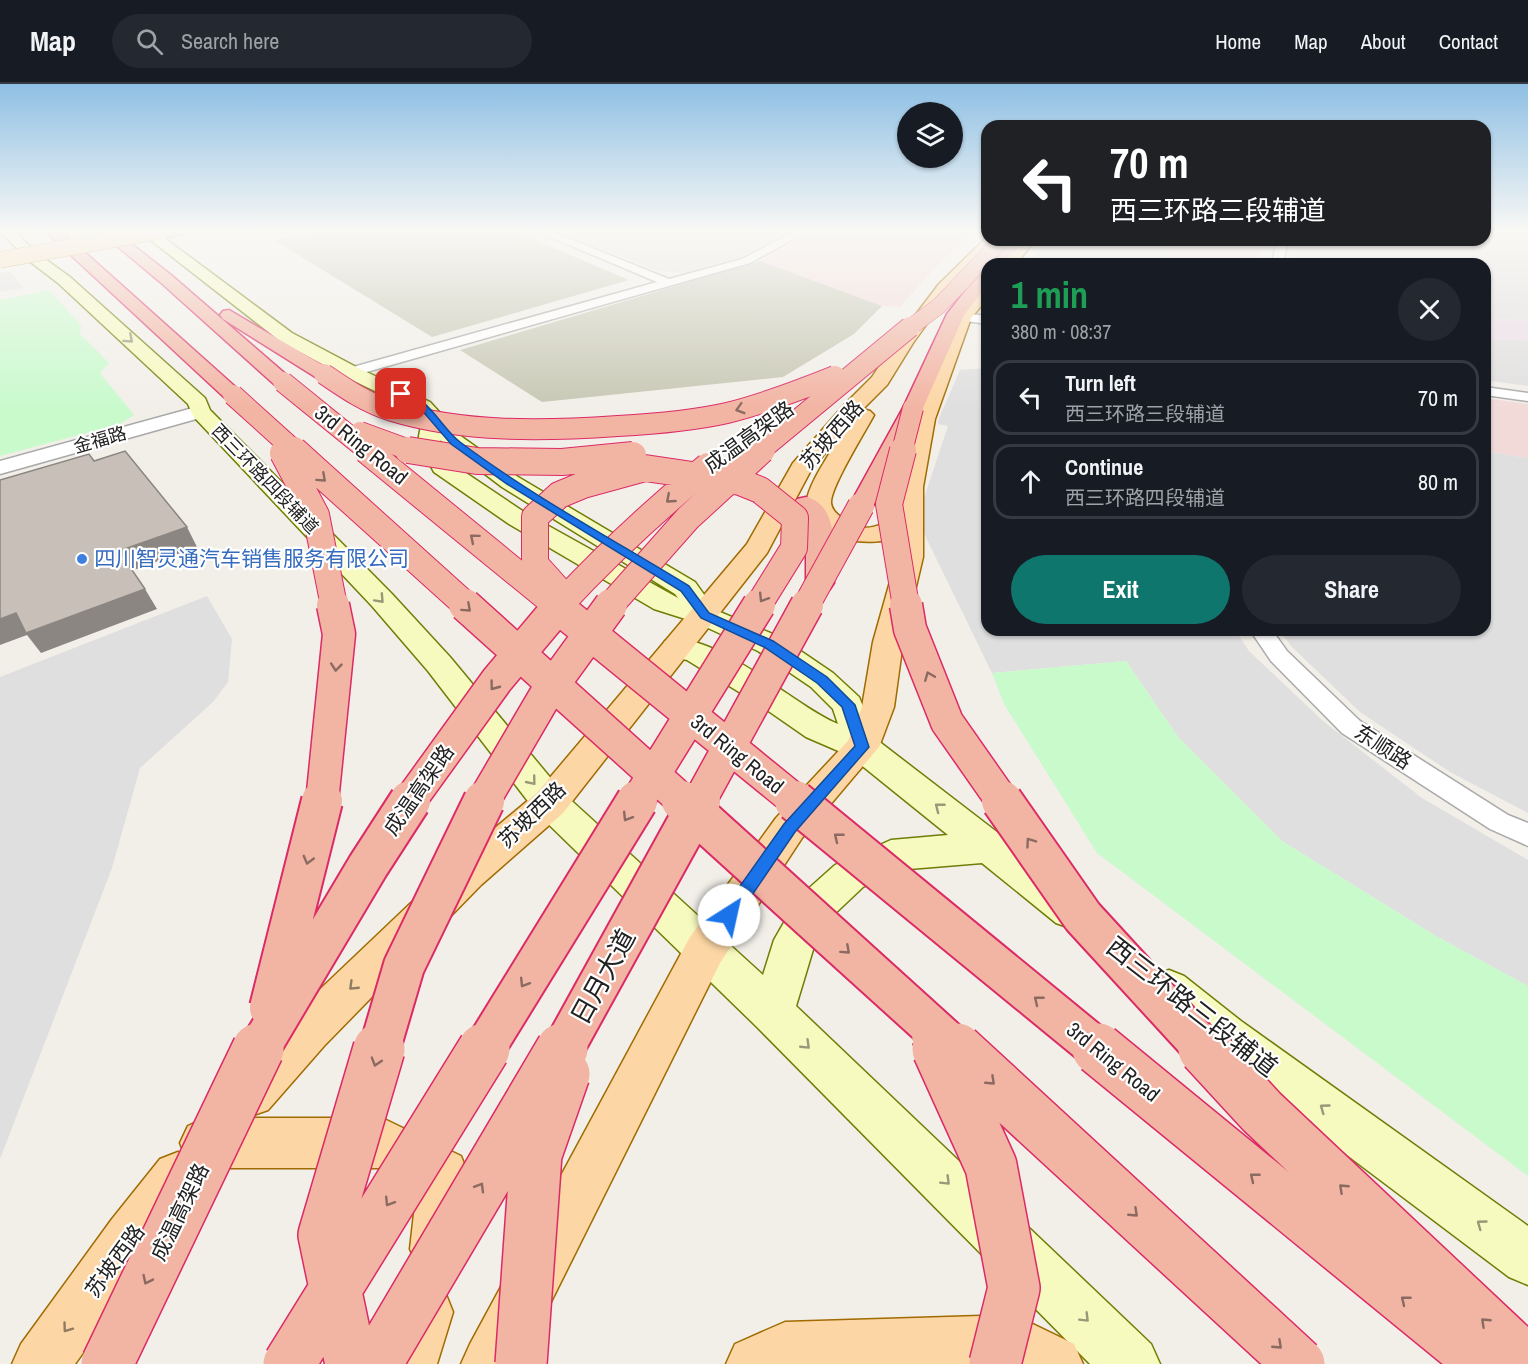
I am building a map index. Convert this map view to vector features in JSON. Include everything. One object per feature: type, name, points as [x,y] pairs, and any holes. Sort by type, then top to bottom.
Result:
[{"type":"highway","points":[[118,291],[927,1022],[1299,1364]]},
{"type":"highway","name":"3rd Ring Road","points":[[179,291],[283,382],[1483,1364]]},
{"type":"highway","points":[[186,291],[361,399],[392,410],[478,425],[528,429],[594,428],[678,422],[726,413],[783,396],[835,376]]},
{"type":"highway","points":[[351,1364],[324,1235],[404,966],[487,795],[545,696],[622,591],[704,503],[768,444],[888,344],[939,306],[954,291]]},
{"type":"highway","points":[[820,583],[913,408],[956,314],[974,291]]},
{"type":"highway","name":"成温高架路","points":[[106,1364],[260,1046],[372,858],[440,757],[538,628],[632,531],[705,468],[835,376],[888,344]]},
{"type":"highway","points":[[913,408],[889,504],[910,629],[947,722],[1083,918],[1262,1112],[1528,1362]]},
{"type":"highway","points":[[336,424],[414,452],[477,461],[562,462],[663,452],[723,454],[777,477],[819,520],[820,583]]},
{"type":"highway","points":[[260,1046],[321,813],[339,634],[316,515],[273,433]]},
{"type":"highway","points":[[289,1364],[794,548],[795,518],[760,490],[740,482],[645,468],[583,485],[559,495],[535,517],[535,564],[616,655]]},
{"type":"highway","name":"日月大道","points":[[376,1364],[588,1006],[820,583]]},
{"type":"highway","points":[[521,1364],[536,1154],[588,1006]]},
{"type":"highway","points":[[927,1022],[991,1166],[1014,1288],[995,1364]]},
{"type":"main road","name":"西三环路四段辅道","points":[[76,291],[198,402],[200,411],[374,592],[432,656],[550,803]]},
{"type":"main road","points":[[227,291],[286,336],[351,372],[423,406],[454,442],[510,482],[685,588],[705,616],[769,644],[822,680],[848,705],[862,747]]},
{"type":"main road","name":"苏坡西路","points":[[41,1364],[131,1238],[205,1143],[308,1030],[467,874],[550,803],[676,648],[705,616],[759,547],[801,468],[852,408],[880,381],[904,342],[942,291]]},
{"type":"main road","points":[[490,1364],[705,950],[789,828],[862,747],[878,707],[888,642],[910,557],[911,487],[924,419],[981,303]]},
{"type":"main road","points":[[880,381],[824,486],[819,504],[824,516],[846,532],[862,535],[886,533],[910,520]]},
{"type":"main road","name":"西三环路三段辅道","points":[[676,648],[697,653],[768,695],[818,729],[862,747],[1225,1036],[1528,1258]]},
{"type":"main road","points":[[550,803],[771,1012],[1131,1364]]},
{"type":"main road","points":[[771,1012],[795,940],[812,910],[849,876],[891,855],[990,847]]},
{"type":"main road","points":[[205,1143],[382,1143],[443,1174],[439,1236],[423,1323],[408,1364]]},
{"type":"main road","points":[[754,1364],[785,1351],[1014,1343],[1054,1364]]},
{"type":"street","points":[[351,372],[641,291]]},
{"type":"street","points":[[1491,392],[1528,397]]},
{"type":"street","name":"金福路","points":[[0,468],[200,411]]},
{"type":"street","name":"东顺路","points":[[1265,636],[1279,656],[1351,727],[1499,822],[1528,835]]},
{"type":"shaded area","points":[[357,291],[592,291],[432,337]]},
{"type":"shaded area","points":[[660,291],[841,291],[882,306],[854,334],[783,377],[542,402],[460,350]]},
{"type":"shaded area","points":[[841,291],[915,291],[900,307],[882,306]]},
{"type":"shaded area","points":[[1491,291],[1528,291],[1528,320],[1491,319]]},
{"type":"shaded area","points":[[1491,319],[1528,320],[1528,340],[1491,339]]},
{"type":"shaded area","points":[[1491,339],[1528,340],[1528,386],[1491,381]]},
{"type":"shaded area","points":[[981,368],[981,636],[1239,636],[1249,651],[1323,721],[1422,798],[1528,860],[1528,986],[1436,936],[1282,841],[1178,737],[1126,661],[992,673],[917,519],[948,426],[938,424],[939,418],[960,370]]},
{"type":"shaded area","points":[[1491,399],[1528,404],[1528,458],[1491,452]]},
{"type":"shaded area","points":[[1491,452],[1528,458],[1528,813],[1450,772],[1360,712],[1292,647],[1284,636],[1491,636]]},
{"type":"shaded area","points":[[207,596],[232,639],[228,682],[213,702],[140,768],[112,868],[0,1159],[0,677]]},
{"type":"green space","points":[[50,291],[81,325],[80,334],[109,363],[100,373],[134,415],[120,424],[0,456],[0,300]]},
{"type":"green space","points":[[1126,661],[1178,737],[1282,841],[1436,936],[1528,986],[1528,1176],[1097,853],[1004,704],[992,673]]},
{"type":"building","name":"四川智灵通汽车销售服务有限公司","points":[[125,451],[187,527],[119,551],[145,589],[26,633],[16,613],[0,619],[0,480],[89,454],[94,461]]},
{"type":"place","name":"四川智灵通汽车销售服务有限公司","points":[[82,559]]},
{"type":"route","points":[[401,394],[423,406],[454,442],[510,482],[685,588],[705,616],[769,644],[822,680],[848,705],[862,747],[789,828],[729,915]]}]
